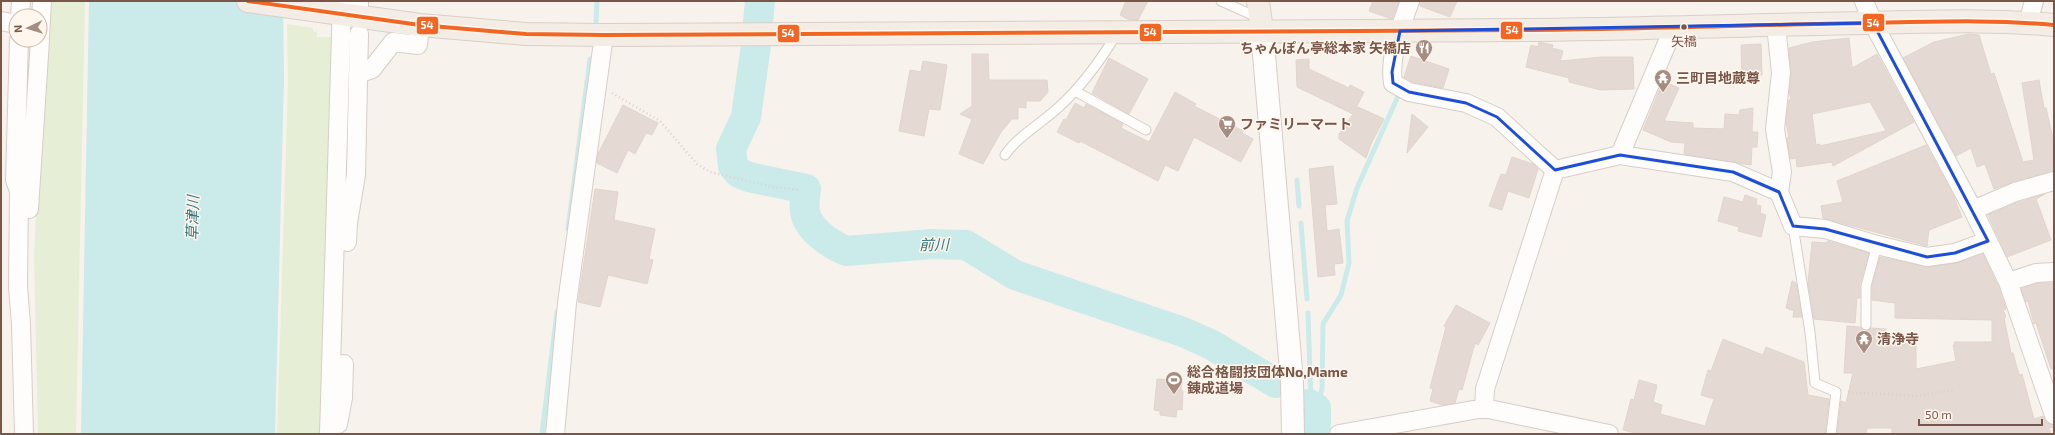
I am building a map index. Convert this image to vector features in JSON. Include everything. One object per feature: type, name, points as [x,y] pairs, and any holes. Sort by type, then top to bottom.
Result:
[{"type":"main road","points":[[248,1],[320,12],[351,6],[420,25],[526,34],[604,35],[1118,32],[1260,17],[1400,31],[1673,29],[1873,23],[2028,22],[2054,25]]},
{"type":"street","points":[[1410,1],[1400,31],[1392,72],[1393,82],[1409,92],[1426,97],[1466,103],[1497,117],[1555,170]]},
{"type":"street","points":[[1864,1],[1873,23],[1973,210],[2008,282],[2054,415]]},
{"type":"street","points":[[2028,22],[2034,1]]},
{"type":"street","points":[[335,429],[351,6]]},
{"type":"street","points":[[1260,17],[1292,382],[1293,425]]},
{"type":"street","points":[[358,74],[372,69],[392,42],[418,45],[420,25]]},
{"type":"street","points":[[1776,25],[1781,73],[1775,129],[1782,172],[1779,192],[1794,226],[1825,229],[1877,245],[1918,255],[1940,256],[1954,253],[1988,241]]},
{"type":"street","points":[[1620,155],[1673,29]]},
{"type":"street","points":[[335,429],[344,398],[348,223],[356,175],[359,34]]},
{"type":"street","points":[[555,434],[567,303],[604,35]]},
{"type":"street","points":[[19,48],[15,180],[22,194],[28,228],[28,298],[34,434]]},
{"type":"street","points":[[14,434],[13,326],[18,287],[31,48]]},
{"type":"street","points":[[22,194],[39,48]]},
{"type":"street","points":[[1555,170],[1620,155],[1733,172],[1779,192]]},
{"type":"street","points":[[1484,408],[1485,389],[1555,170]]},
{"type":"street","points":[[1973,210],[2015,192],[2054,182]]},
{"type":"street","points":[[2008,282],[2036,273],[2054,272]]},
{"type":"street","points":[[18,287],[21,324],[24,434]]},
{"type":"street","points":[[1339,434],[1484,408],[1609,434]]},
{"type":"lane","points":[[1221,1],[1260,17]]},
{"type":"lane","points":[[1005,155],[1018,139],[1040,124],[1075,91],[1102,57],[1118,32]]},
{"type":"lane","points":[[1075,91],[1146,130]]},
{"type":"lane","points":[[1794,226],[1810,332],[1815,383],[1836,392],[1831,434]]},
{"type":"lane","points":[[1866,325],[1866,286],[1877,245]]},
{"type":"path","points":[[597,84],[660,121],[697,164],[710,172],[773,187],[800,190]]},
{"type":"path","points":[[1836,392],[1916,396],[1955,390]]},
{"type":"highlighted area","points":[[1873,23],[1988,241],[1955,253],[1927,257],[1825,229],[1793,226],[1779,192],[1733,172],[1620,155],[1555,170],[1497,117],[1466,103],[1409,92],[1393,83],[1392,72],[1400,31]]},
{"type":"green space","points":[[47,1],[85,1],[76,434],[38,434],[34,255],[45,48],[48,48],[48,8],[47,8]]},
{"type":"green space","points":[[287,24],[313,28],[313,31],[317,32],[317,37],[334,37],[320,434],[277,434],[288,81]]},
{"type":"water","name":"草津川","points":[[89,1],[283,1],[284,79],[275,434],[81,434]]},
{"type":"building","points":[[1126,1],[1148,1],[1138,20],[1127,19],[1120,15]]},
{"type":"building","points":[[1373,1],[1399,1],[1392,19],[1369,11]]},
{"type":"building","points":[[1420,1],[1457,1],[1450,17],[1420,6]]},
{"type":"building","points":[[1969,34],[1979,35],[1991,74],[1994,73],[2023,162],[2034,160],[2022,83],[2039,80],[2044,108],[2046,108],[2054,143],[2054,171],[2012,182],[1994,189],[1985,164],[1977,167],[1971,148],[1956,156],[1903,58],[1934,42]]},
{"type":"building","points":[[1849,38],[1852,68],[1877,54],[1914,122],[1833,166],[1832,162],[1797,167],[1796,158],[1790,159],[1787,138],[1789,137],[1786,122],[1789,100],[1791,99],[1789,92],[1791,72],[1789,48],[1812,42]],"holes":[[[1870,102],[1886,131],[1820,146],[1820,144],[1816,145],[1812,114]]]},
{"type":"building","points":[[1539,42],[1553,45],[1552,48],[1563,51],[1560,61],[1602,57],[1633,57],[1634,89],[1601,90],[1569,82],[1569,78],[1526,67],[1531,45],[1538,47]]},
{"type":"building","points":[[1761,44],[1762,75],[1755,75],[1755,83],[1742,83],[1741,45]]},
{"type":"building","points":[[972,54],[988,54],[989,80],[1047,80],[1048,92],[1040,101],[1026,101],[1026,108],[1018,107],[1018,119],[1012,119],[1001,132],[983,164],[959,154],[972,119],[960,114],[972,106]]},
{"type":"building","points":[[1411,56],[1449,69],[1443,88],[1413,82],[1404,77]]},
{"type":"building","points":[[1109,58],[1148,79],[1129,114],[1092,93]]},
{"type":"building","points":[[1309,59],[1309,69],[1349,88],[1350,85],[1364,92],[1355,110],[1358,107],[1384,119],[1371,144],[1366,158],[1339,139],[1339,134],[1353,114],[1297,87],[1296,60]]},
{"type":"building","points":[[923,61],[947,65],[940,110],[929,109],[924,136],[899,131],[910,70],[921,72]]},
{"type":"building","points":[[1663,81],[1679,88],[1664,121],[1693,123],[1693,128],[1724,129],[1725,114],[1739,115],[1740,110],[1753,108],[1752,132],[1758,132],[1757,147],[1752,147],[1751,165],[1684,154],[1685,143],[1671,142],[1643,130]]},
{"type":"building","points":[[1175,92],[1196,104],[1194,106],[1243,131],[1242,133],[1253,139],[1241,162],[1194,137],[1178,171],[1165,165],[1158,181],[1080,141],[1079,143],[1057,132],[1064,119],[1066,120],[1075,103],[1084,108],[1086,104],[1123,124],[1121,128],[1149,142]]},
{"type":"building","points":[[623,105],[658,123],[652,135],[646,133],[635,154],[628,150],[617,173],[597,163],[598,154]]},
{"type":"building","points":[[1412,114],[1428,127],[1407,153]]},
{"type":"building","points":[[1926,145],[1953,195],[1962,217],[1929,230],[1927,246],[1823,218],[1821,206],[1843,202],[1837,181]]},
{"type":"building","points":[[1512,157],[1533,164],[1538,169],[1529,198],[1508,191],[1502,210],[1489,206],[1501,174],[1506,175]]},
{"type":"building","points":[[1333,166],[1337,204],[1325,205],[1327,231],[1339,229],[1343,263],[1334,264],[1335,275],[1318,277],[1309,169]]},
{"type":"building","points":[[595,189],[618,192],[614,220],[655,229],[649,259],[653,260],[647,284],[608,275],[600,307],[578,302]]},
{"type":"building","points":[[2045,194],[2036,199],[2051,240],[2007,257],[1988,215],[2019,202]]},
{"type":"building","points":[[1745,195],[1757,199],[1756,205],[1761,206],[1760,213],[1766,215],[1761,237],[1738,231],[1739,227],[1718,221],[1724,197],[1743,202]]},
{"type":"building","points":[[1827,241],[1869,253],[1860,284],[1860,298],[1857,298],[1855,323],[1814,319],[1808,283],[1812,242],[1827,243]]},
{"type":"building","points":[[1983,254],[1998,286],[2006,309],[2003,310],[2006,317],[2004,318],[2011,353],[2013,353],[2019,375],[2022,374],[2034,419],[2043,416],[2047,423],[2054,425],[2054,427],[2049,428],[2051,434],[1892,434],[1892,428],[1867,428],[1866,434],[1837,434],[1841,401],[1846,403],[1853,373],[1844,373],[1847,326],[1860,327],[1866,331],[1871,328],[1886,329],[1884,343],[1916,343],[1916,369],[1956,361],[1953,345],[1955,345],[1954,342],[1992,342],[1992,320],[1895,318],[1895,303],[1872,300],[1872,287],[1880,257],[1928,267],[1957,263]]},
{"type":"building","points":[[1792,281],[1796,283],[1802,317],[1793,317],[1794,311],[1786,308]]},
{"type":"building","points":[[2038,283],[2054,283],[2054,369],[2051,369],[2036,323],[2034,324],[2028,301],[2026,302],[2021,289]]},
{"type":"building","points":[[1456,305],[1490,323],[1478,345],[1475,343],[1462,390],[1459,389],[1455,403],[1442,405],[1430,401],[1433,389],[1430,388],[1446,327],[1444,326]]},
{"type":"building","points":[[1723,339],[1763,355],[1766,347],[1804,362],[1808,395],[1829,399],[1825,434],[1639,434],[1623,430],[1631,399],[1634,400],[1639,380],[1657,385],[1653,402],[1662,405],[1660,414],[1705,426],[1714,399],[1701,395],[1708,370],[1711,371]]},
{"type":"building","points":[[1157,379],[1182,381],[1182,410],[1177,409],[1176,417],[1160,415],[1160,411],[1154,410]]},
{"type":"waterway","points":[[596,22],[597,1]]},
{"type":"waterway","name":"前川","points":[[758,23],[760,1]]},
{"type":"waterway","name":"前川","points":[[756,45],[746,117],[731,149],[733,166],[739,173],[749,177],[806,189],[805,211],[807,218],[815,230],[833,244],[846,251],[932,244],[966,245],[1015,275],[1183,332],[1212,345],[1276,383]]},
{"type":"waterway","points":[[568,229],[590,59]]},
{"type":"waterway","points":[[1316,408],[1322,389],[1323,324],[1341,295],[1349,263],[1347,221],[1357,188],[1399,94]]},
{"type":"waterway","points":[[1297,180],[1299,206]]},
{"type":"waterway","points":[[1301,223],[1307,299]]},
{"type":"waterway","points":[[542,434],[557,312]]},
{"type":"waterway","points":[[1308,313],[1311,404]]},
{"type":"waterway","name":"前川","points":[[1309,404],[1316,408],[1316,428]]},
{"type":"transit line","name":"54","points":[[248,1],[420,25],[526,34],[604,35],[1413,31],[1613,29],[1959,21],[2054,25]]},
{"type":"place","name":"矢橋","points":[[1684,27]]},
{"type":"place","name":"ちゃんぽん亭総本家 矢橋店","points":[[1424,63]]},
{"type":"place","name":"三町目地蔵尊","points":[[1663,93]]},
{"type":"place","name":"ファミリーマート","points":[[1227,139]]},
{"type":"place","name":"清浄寺","points":[[1864,354]]},
{"type":"place","name":"総合格闘技団体No,Mame 錬成道場","points":[[1174,395]]}]
